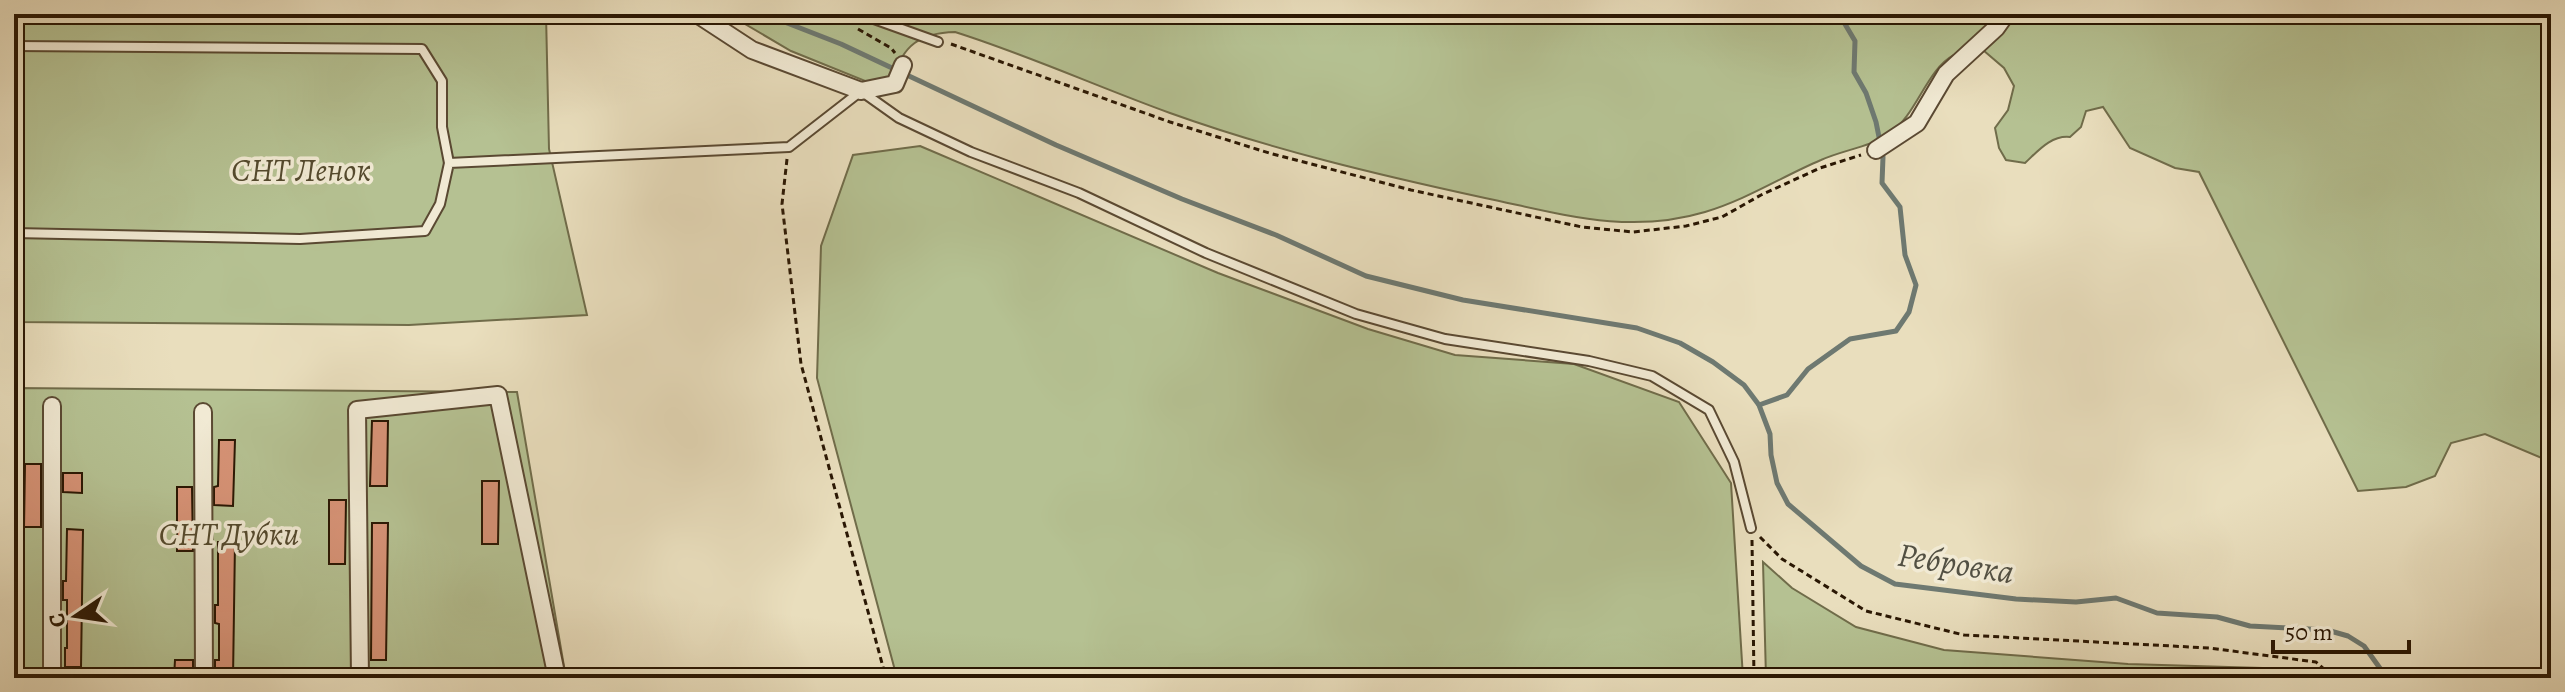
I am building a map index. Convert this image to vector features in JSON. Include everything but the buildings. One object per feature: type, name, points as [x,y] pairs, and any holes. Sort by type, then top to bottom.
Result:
[{"type":"street","points":[[697,14],[752,50],[861,91],[895,84],[903,65]]},
{"type":"street","points":[[1876,150],[1917,123],[1946,74],[1996,28],[2006,14]]},
{"type":"street","points":[[360,678],[357,410],[498,395],[557,678]]},
{"type":"street","points":[[52,406],[52,678]]},
{"type":"street","points":[[203,412],[204,678]]},
{"type":"lane","points":[[860,14],[938,42]]},
{"type":"lane","points":[[14,46],[422,49],[442,81],[442,127],[449,163],[440,204],[425,231],[300,239],[14,233]]},
{"type":"lane","points":[[449,163],[789,147],[861,91],[899,118],[971,152],[1079,193],[1206,253],[1356,314],[1445,339],[1589,361],[1652,376],[1709,410],[1734,462],[1751,528]]},
{"type":"path","points":[[836,14],[891,48],[903,65]]},
{"type":"path","points":[[938,42],[958,45],[1170,122],[1297,161],[1411,190],[1582,227],[1633,232],[1686,226],[1722,217],[1820,168],[1876,150]]},
{"type":"path","points":[[789,147],[782,204],[801,364],[886,678]]},
{"type":"path","points":[[1751,528],[1754,678]]},
{"type":"path","points":[[1751,528],[1782,559],[1866,611],[1964,635],[2209,648],[2316,662],[2334,678]]},
{"type":"green space","name":"СНТ Ленок","points":[[14,14],[546,14],[549,149],[587,315],[409,325],[14,322]]},
{"type":"green space","points":[[728,14],[2551,14],[2551,462],[2485,434],[2451,443],[2435,476],[2406,487],[2358,491],[2199,172],[2175,168],[2130,148],[2103,107],[2086,111],[2081,127],[2070,137],[2051,141],[2025,163],[2006,160],[1999,148],[1995,128],[2008,110],[2014,86],[2004,68],[1983,50],[1957,54],[1944,62],[1899,126],[1882,138],[1821,160],[1705,212],[1677,219],[1622,222],[1541,210],[1287,150],[1170,113],[955,32],[923,38],[902,57],[893,78],[870,83],[791,51]]},
{"type":"green space","points":[[920,146],[1218,273],[1368,329],[1455,355],[1574,364],[1679,402],[1731,483],[1743,678],[897,678],[817,378],[821,246],[853,155]]},
{"type":"green space","name":"СНТ Дубки","points":[[14,388],[517,392],[566,678],[14,678]]},
{"type":"green space","points":[[1763,562],[1792,588],[1856,627],[1944,650],[2128,664],[2298,669],[2315,678],[1766,678]]},
{"type":"waterway","points":[[764,14],[841,44],[1056,145],[1276,235],[1366,276],[1463,300],[1637,328],[1680,343],[1744,385],[1759,405],[1770,434],[1777,483],[1788,504],[1861,566],[1895,584],[2016,599],[2076,602],[2116,598],[2157,613],[2217,617],[2250,626],[2327,630],[2348,636],[2364,646],[2387,678]]},
{"type":"waterway","name":"Ребровка","points":[[1759,405],[1787,395],[1808,369],[1850,339],[1896,331],[1909,312],[1916,285],[1905,255],[1900,207],[1882,183],[1883,157],[1876,122],[1866,93],[1854,72],[1855,41],[1839,14]]}]
